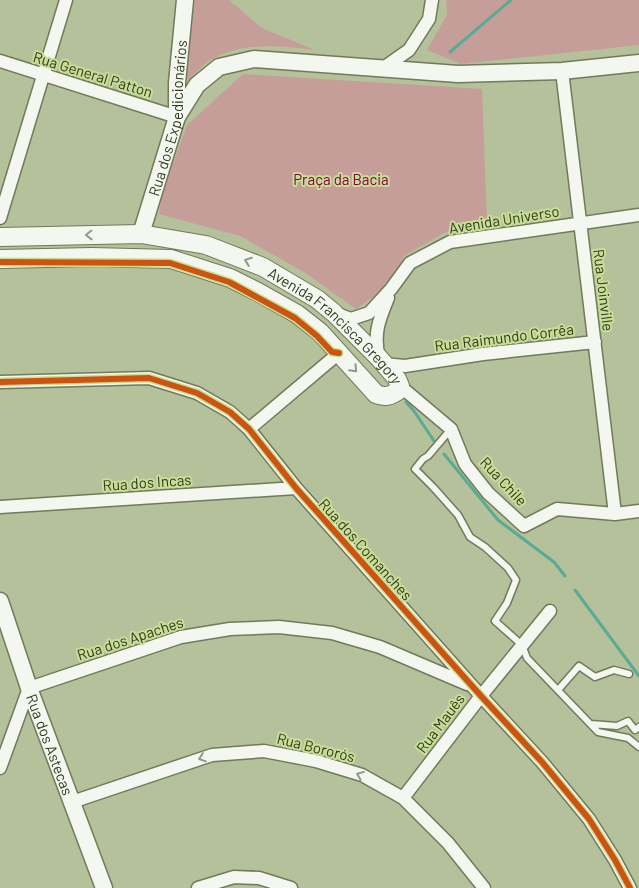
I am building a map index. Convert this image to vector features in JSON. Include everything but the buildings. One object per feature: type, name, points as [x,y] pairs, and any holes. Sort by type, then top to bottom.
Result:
[{"type":"main road","name":"Avenida Francisca Gregory","points":[[0,237],[141,234],[206,245],[263,267],[317,300],[334,313],[381,361],[399,383],[399,390],[383,398],[376,394],[320,332],[297,314],[230,278],[171,259],[92,257],[0,259]]},
{"type":"street","points":[[0,218],[66,0]]},
{"type":"street","name":"Rua dos Expedicionários","points":[[141,234],[177,117],[177,83],[185,0]]},
{"type":"street","points":[[382,69],[409,50],[429,19],[432,0]]},
{"type":"street","points":[[177,117],[197,85],[219,67],[254,59],[458,74],[562,71],[639,64]]},
{"type":"street","name":"Rua General Patton","points":[[0,61],[177,117]]},
{"type":"street","name":"Rua Joinville","points":[[562,71],[615,514]]},
{"type":"street","name":"Avenida Universo","points":[[392,289],[410,263],[450,242],[639,215]]},
{"type":"street","points":[[334,313],[351,319],[363,316],[377,306],[392,289]]},
{"type":"street","points":[[381,361],[375,336],[380,316],[392,289]]},
{"type":"street","name":"Rua Raimundo Corrêa","points":[[381,361],[406,366],[483,354],[595,342]]},
{"type":"street","points":[[249,430],[339,353]]},
{"type":"street","name":"Rua Raimundo Corrêa","points":[[399,383],[417,364]]},
{"type":"street","name":"Rua dos Comanches","points":[[0,382],[149,378],[196,393],[230,412],[249,430],[296,488],[476,691],[542,762],[589,819],[630,888]]},
{"type":"street","name":"Rua Chile","points":[[399,383],[451,429],[465,464],[488,492],[524,526],[557,509],[615,514]]},
{"type":"street","name":"Rua dos Incas","points":[[0,507],[296,488]]},
{"type":"street","points":[[615,514],[639,510]]},
{"type":"street","name":"Rua dos Astecas","points":[[0,602],[29,688],[104,888]]},
{"type":"street","name":"Rua Mauês","points":[[403,798],[476,691],[522,644],[550,611]]},
{"type":"street","name":"Rua dos Apaches","points":[[29,688],[181,637],[230,628],[279,627],[332,633],[380,647],[476,691]]},
{"type":"street","points":[[0,768],[29,688]]},
{"type":"street","name":"Rua Bororós","points":[[72,802],[212,755],[264,751],[316,761],[362,775],[403,798],[448,843],[484,888]]},
{"type":"street","points":[[198,888],[259,878],[291,888]]},
{"type":"lane","points":[[451,429],[415,469],[458,515],[470,537],[485,547],[508,568],[516,580],[507,604],[495,621],[522,644],[527,658],[598,732],[628,738],[639,747]]},
{"type":"lane","points":[[558,690],[579,666],[594,677],[614,670],[629,674]]},
{"type":"lane","points":[[591,724],[617,726],[628,721],[635,730],[639,728]]},
{"type":"green space","points":[[191,0],[229,0],[262,28],[315,50],[261,46],[234,50],[209,61],[186,82]]},
{"type":"green space","points":[[446,0],[639,0],[639,45],[461,64],[427,50],[447,15]]},
{"type":"green space","name":"Praça da Bacia","points":[[243,74],[482,89],[487,224],[444,233],[404,256],[393,283],[356,309],[304,272],[240,236],[159,214],[162,194],[187,125]]},
{"type":"waterway","points":[[450,52],[511,0]]},
{"type":"waterway","points":[[406,402],[434,441]]},
{"type":"waterway","points":[[444,454],[498,520],[554,562],[565,576]]},
{"type":"waterway","points":[[575,590],[639,676]]},
{"type":"cycle path","points":[[0,262],[170,263],[229,282],[295,318],[317,336],[332,352],[339,353]]},
{"type":"cycle path","points":[[0,382],[149,378],[197,393],[230,412],[249,429],[296,488],[542,762],[589,819],[630,888]]}]
